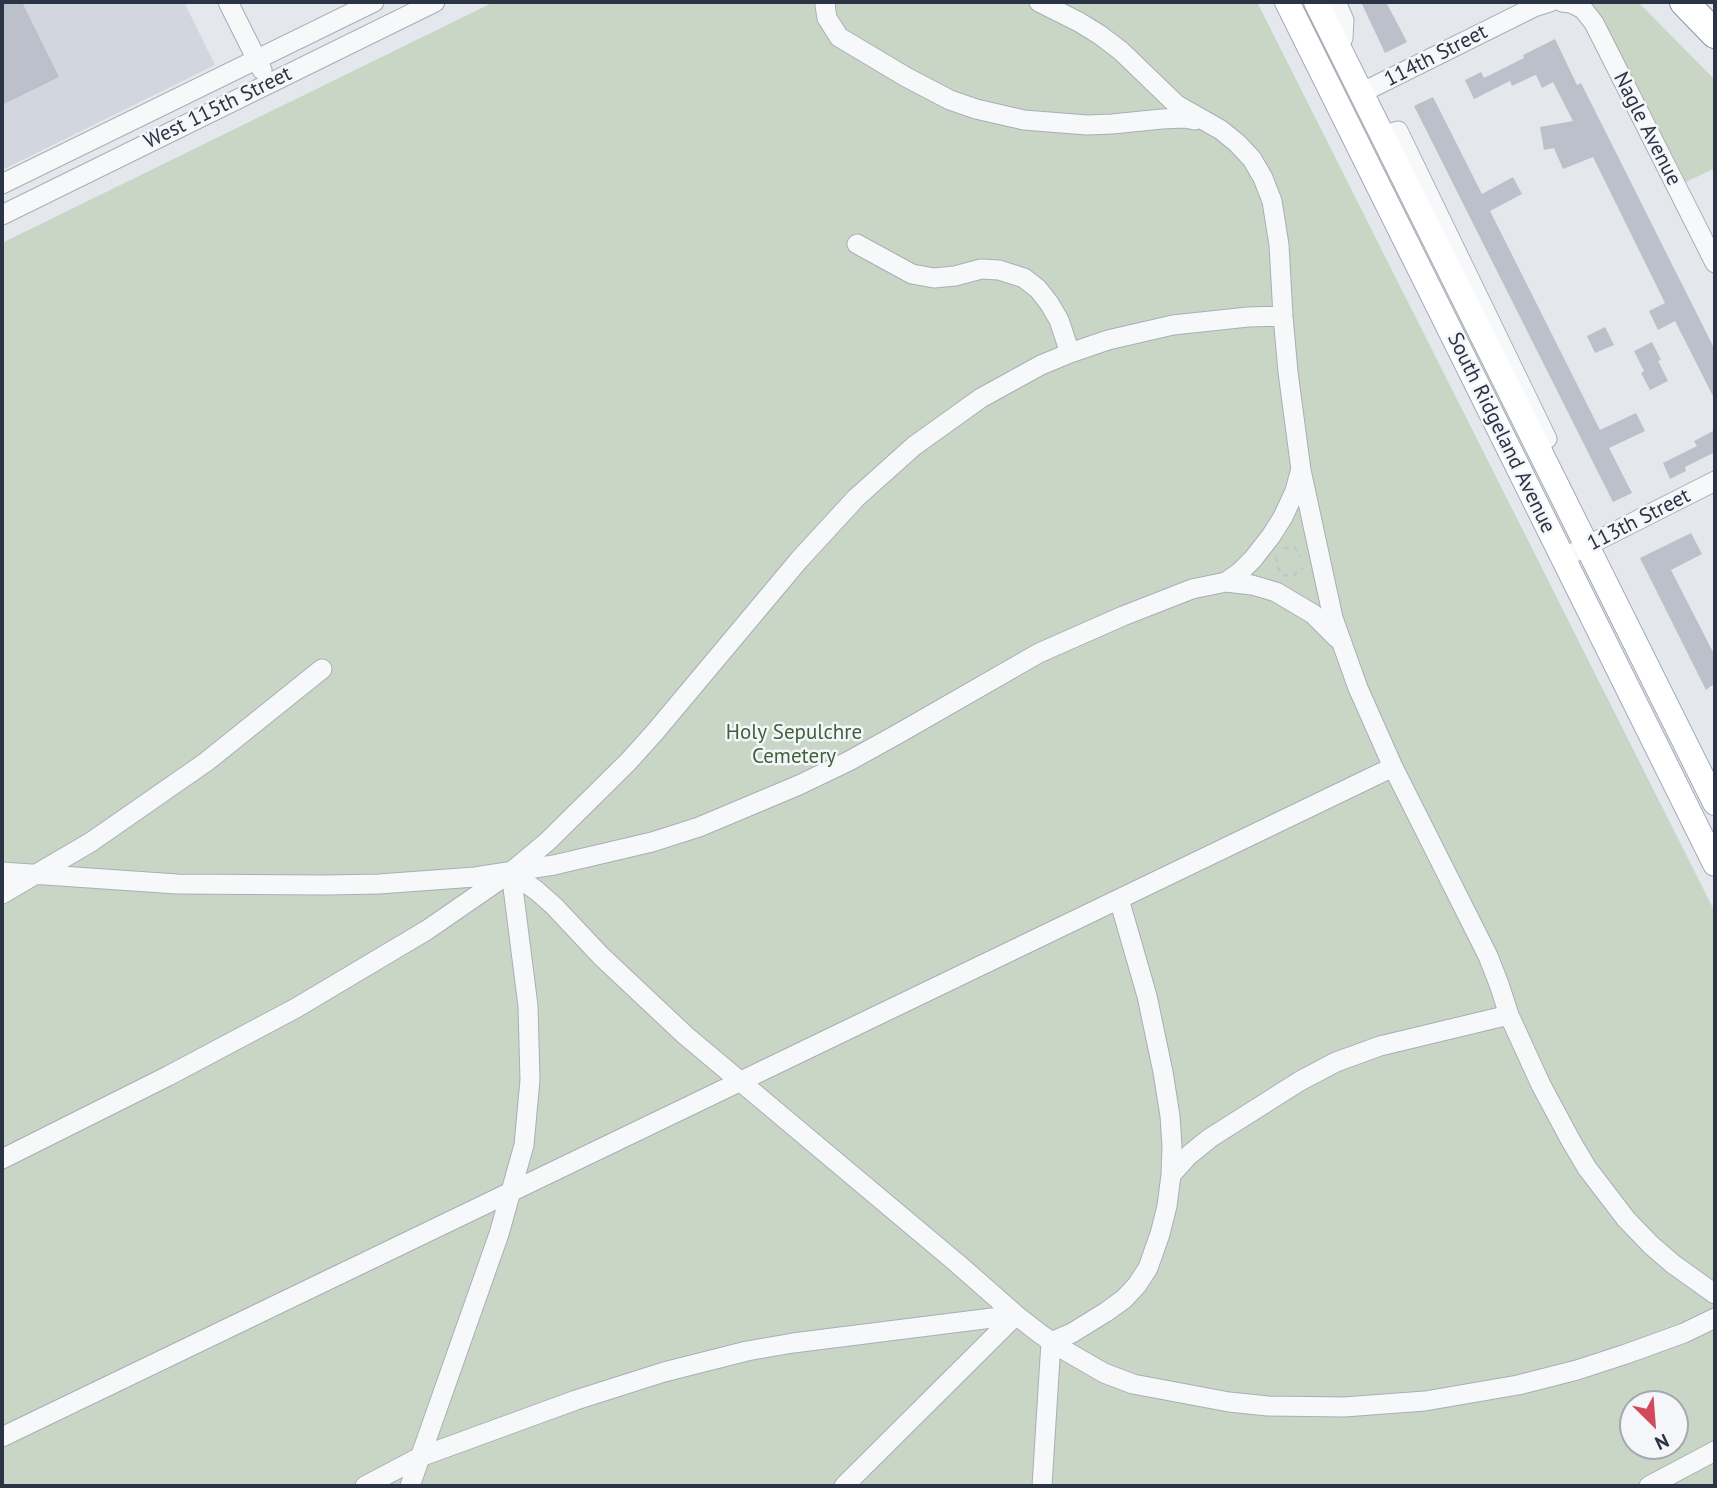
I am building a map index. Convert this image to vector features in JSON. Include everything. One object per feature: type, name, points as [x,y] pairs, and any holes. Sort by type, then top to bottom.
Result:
[{"type":"highway","points":[[1684,2],[1715,34]]},
{"type":"main road","name":"South Ridgeland Avenue","points":[[1287,2],[1715,864]]},
{"type":"main road","name":"South Ridgeland Avenue","points":[[1316,2],[1715,803]]},
{"type":"street","points":[[228,2],[268,84]]},
{"type":"street","name":"West 115th Street","points":[[2,184],[374,2]]},
{"type":"street","name":"West 115th Street","points":[[2,215],[435,2]]},
{"type":"street","points":[[826,2],[827,18],[839,37],[906,77],[950,100],[976,109],[1024,120],[1087,125],[1184,118],[1203,121]]},
{"type":"street","points":[[1039,2],[1100,35],[1121,51],[1177,105],[1221,130],[1237,143],[1252,159],[1263,178],[1276,221],[1288,372],[1301,470],[1333,618],[1358,688],[1393,767],[1488,956],[1509,1015],[1541,1085],[1571,1141],[1606,1195],[1626,1219],[1673,1264],[1715,1294]]},
{"type":"street","points":[[1335,2],[1344,20],[1343,38],[1338,46]]},
{"type":"street","name":"114th Street","points":[[1361,93],[1534,7],[1550,2]]},
{"type":"street","points":[[1562,2],[1571,3]]},
{"type":"street","name":"Nagle Avenue","points":[[1571,3],[1583,9],[1594,23],[1715,263]]},
{"type":"street","points":[[857,244],[912,274],[934,278],[981,269],[999,270],[1024,278],[1038,289],[1049,303],[1059,320],[1070,353]]},
{"type":"street","points":[[2,1159],[296,1008],[427,930],[511,872],[548,841],[628,762],[806,552],[856,498],[914,446],[958,413],[1010,381],[1070,353],[1108,340],[1173,326],[1248,317],[1283,316]]},
{"type":"street","points":[[1226,582],[1253,559],[1271,536],[1295,491],[1301,470]]},
{"type":"street","name":"113th Street","points":[[1563,558],[1715,481]]},
{"type":"street","points":[[2,872],[177,884],[300,886],[379,884],[511,872],[601,855],[652,842],[799,785],[849,761],[1039,653],[1081,633],[1192,589],[1226,582],[1252,585],[1276,592],[1313,614],[1342,644]]},
{"type":"street","points":[[2,894],[91,842],[206,762],[322,669]]},
{"type":"street","points":[[2,1437],[1393,767]]},
{"type":"street","points":[[511,872],[554,906],[646,999],[740,1083],[948,1255],[1016,1315],[1051,1342],[1104,1373],[1133,1384],[1228,1402],[1268,1406],[1344,1408],[1425,1401],[1518,1385],[1626,1354],[1684,1333],[1715,1318]]},
{"type":"street","points":[[410,1486],[512,1193],[524,1145],[530,1080],[528,1006],[511,872]]},
{"type":"street","points":[[1051,1342],[1072,1333],[1106,1312],[1137,1285],[1147,1268],[1160,1234],[1167,1206],[1172,1146],[1170,1116],[1147,996],[1119,900]]},
{"type":"street","points":[[1171,1175],[1189,1155],[1210,1138],[1300,1081],[1336,1062],[1380,1046],[1509,1015]]},
{"type":"street","points":[[365,1486],[420,1457],[576,1400],[706,1361],[793,1343],[1016,1315]]},
{"type":"street","points":[[844,1486],[1016,1315]]},
{"type":"street","points":[[1042,1486],[1051,1342]]},
{"type":"street","points":[[1649,1486],[1715,1451]]},
{"type":"path","points":[[1283,548],[1294,547],[1303,558],[1303,568]]},
{"type":"path","points":[[1275,556],[1277,567],[1283,575],[1294,575],[1303,568]]},
{"type":"path","points":[[1303,568],[1323,577]]},
{"type":"shaded area","points":[[2,2],[184,2],[215,65],[2,170]]},
{"type":"green space","name":"Holy Sepulchre Cemetery","points":[[494,2],[1257,2],[1715,912],[1715,1486],[2,1486],[2,243]]},
{"type":"green space","points":[[1583,2],[1638,2],[1715,80],[1715,168],[1686,182],[1605,26]]},
{"type":"building","points":[[2,2],[22,2],[59,77],[2,105]]},
{"type":"building","points":[[1361,2],[1386,2],[1407,42],[1385,53]]},
{"type":"building","points":[[1555,39],[1577,85],[1581,83],[1715,350],[1715,400],[1675,321],[1658,330],[1649,311],[1665,303],[1593,157],[1563,169],[1554,148],[1544,150],[1540,127],[1573,121],[1553,82],[1542,88],[1536,75],[1512,86],[1510,81],[1474,99],[1465,80],[1481,72],[1484,78]]},
{"type":"building","points":[[1433,97],[1482,194],[1513,177],[1522,194],[1490,211],[1600,430],[1636,413],[1645,431],[1609,448],[1632,493],[1613,502],[1414,106]]},
{"type":"building","points":[[1605,327],[1614,345],[1595,353],[1587,336]]},
{"type":"building","points":[[1652,342],[1668,381],[1650,390],[1634,351]]},
{"type":"building","points":[[1715,430],[1715,452],[1685,467],[1686,471],[1670,479],[1663,463],[1697,446],[1694,441]]},
{"type":"building","points":[[1691,533],[1702,554],[1671,570],[1715,656],[1715,683],[1706,690],[1640,558]]}]
